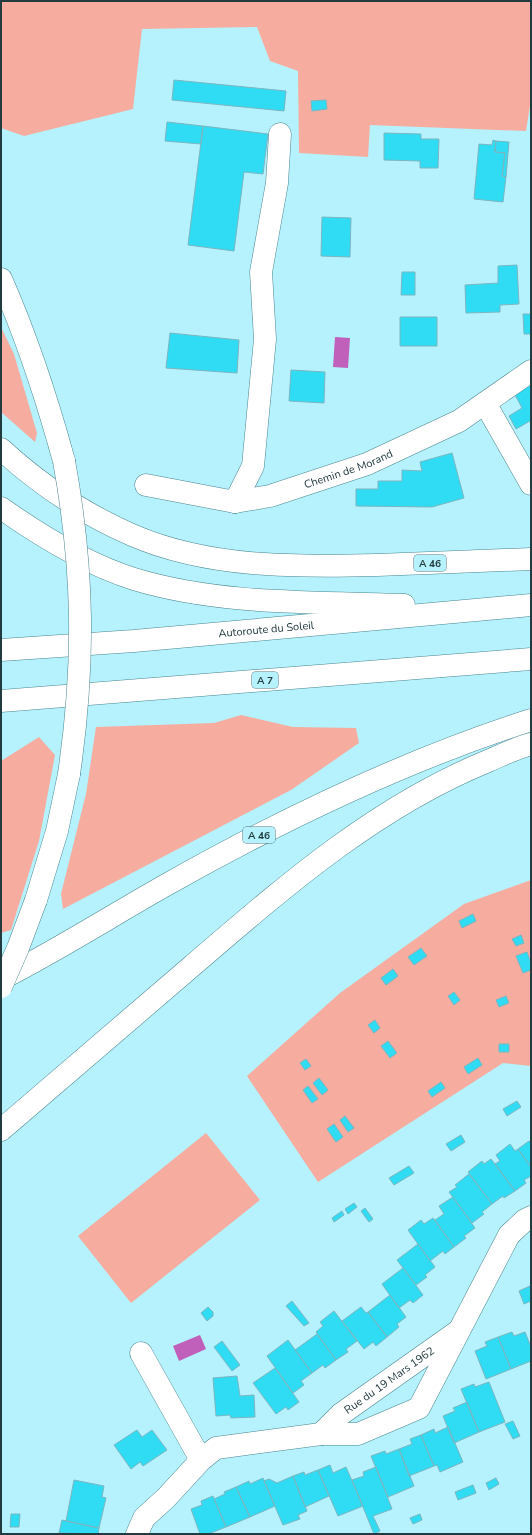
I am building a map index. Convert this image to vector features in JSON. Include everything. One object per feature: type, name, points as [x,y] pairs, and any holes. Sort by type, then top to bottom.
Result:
[{"type":"main road","points":[[235,502],[253,466],[265,339],[261,272],[277,183],[280,134]]},
{"type":"main road","points":[[1,279],[16,312],[44,387],[64,461],[75,527],[80,595],[79,688],[69,774],[57,831],[36,900],[18,948],[1,987]]},
{"type":"main road","name":"Chemin de Morand","points":[[146,485],[235,502],[270,496],[367,464],[459,421],[531,371]]},
{"type":"main road","points":[[485,403],[531,484]]},
{"type":"main road","name":"A 46","points":[[1,449],[20,466],[57,494],[92,515],[133,536],[172,549],[214,558],[259,564],[329,566],[531,559]]},
{"type":"main road","points":[[1,508],[32,530],[90,562],[134,579],[191,592],[243,598],[333,603],[504,608]]},
{"type":"main road","name":"Autoroute du Soleil","points":[[1,650],[134,642],[531,605]]},
{"type":"main road","name":"A 7","points":[[1,701],[531,659]]},
{"type":"main road","name":"A 46","points":[[1,979],[51,953],[192,871],[319,804],[401,768],[531,720]]},
{"type":"main road","points":[[1,1130],[226,936],[348,838],[416,795],[464,770],[531,744]]},
{"type":"main road","name":"Rue du 19 Mars 1962","points":[[137,1534],[144,1518],[166,1498],[201,1460],[216,1448],[321,1434],[358,1434],[419,1408],[509,1235],[525,1220],[531,1217]]},
{"type":"main road","name":"Rue du 19 Mars 1962","points":[[321,1434],[341,1414],[461,1329]]},
{"type":"main road","points":[[141,1353],[201,1460]]},
{"type":"shaded area","points":[[1,1],[531,1],[531,100],[526,131],[370,125],[368,157],[299,153],[298,71],[270,61],[257,27],[142,29],[133,109],[24,136],[1,128]]},
{"type":"shaded area","points":[[1,327],[14,354],[37,433],[35,442],[1,412]]},
{"type":"shaded area","points":[[335,337],[350,338],[348,368],[333,367]]},
{"type":"shaded area","points":[[241,715],[293,727],[356,728],[359,743],[291,790],[63,909],[61,894],[86,794],[96,727],[214,723]]},
{"type":"shaded area","points":[[39,737],[55,755],[39,841],[11,930],[1,933],[1,761]]},
{"type":"shaded area","points":[[531,880],[531,1066],[503,1063],[318,1182],[247,1076],[340,993],[464,904]]},
{"type":"shaded area","points":[[206,1133],[260,1200],[131,1303],[78,1236]]},
{"type":"shaded area","points":[[200,1335],[206,1349],[179,1361],[173,1346]]},
{"type":"building","points":[[174,80],[286,91],[284,111],[172,100]]},
{"type":"building","points":[[326,100],[327,109],[312,111],[311,101]]},
{"type":"building","points":[[167,122],[203,126],[201,144],[165,141]]},
{"type":"building","points":[[203,126],[268,134],[263,174],[244,172],[234,251],[188,245]]},
{"type":"building","points":[[384,133],[421,134],[421,139],[439,139],[438,168],[420,168],[420,161],[384,160]]},
{"type":"building","points":[[493,140],[496,141],[495,152],[505,153],[502,176],[506,177],[503,202],[474,199],[479,144],[492,145]]},
{"type":"building","points":[[496,141],[509,142],[506,177],[502,176],[505,153],[495,152]]},
{"type":"building","points":[[322,217],[351,218],[350,257],[321,256]]},
{"type":"building","points":[[517,265],[519,304],[500,305],[500,312],[466,313],[465,285],[498,283],[498,266]]},
{"type":"building","points":[[402,272],[415,272],[415,295],[401,295]]},
{"type":"building","points":[[523,314],[531,314],[531,334],[524,334]]},
{"type":"building","points":[[400,317],[437,317],[437,346],[400,346]]},
{"type":"building","points":[[170,333],[239,340],[237,373],[166,368]]},
{"type":"building","points":[[291,370],[325,372],[324,403],[289,401]]},
{"type":"building","points":[[531,381],[531,423],[530,421],[516,429],[509,416],[522,408],[513,391]]},
{"type":"building","points":[[452,453],[464,498],[432,507],[356,506],[356,489],[378,489],[378,481],[402,481],[402,470],[422,471],[420,462]]},
{"type":"building","points":[[473,914],[476,921],[462,928],[459,921]]},
{"type":"building","points":[[521,935],[524,943],[516,946],[512,939]]},
{"type":"building","points":[[421,948],[427,956],[414,965],[408,957]]},
{"type":"building","points":[[527,952],[531,963],[531,970],[523,973],[516,956]]},
{"type":"building","points":[[393,969],[398,976],[386,985],[381,978]]},
{"type":"building","points":[[454,992],[460,1000],[454,1005],[448,996]]},
{"type":"building","points":[[506,996],[509,1003],[499,1007],[496,1000]]},
{"type":"building","points":[[375,1020],[380,1028],[374,1033],[368,1025]]},
{"type":"building","points":[[388,1041],[397,1053],[390,1058],[381,1046]]},
{"type":"building","points":[[499,1044],[509,1044],[509,1052],[499,1052]]},
{"type":"building","points":[[478,1058],[482,1065],[468,1074],[464,1067]]},
{"type":"building","points":[[306,1059],[311,1066],[305,1070],[300,1063]]},
{"type":"building","points":[[319,1078],[328,1090],[322,1095],[313,1083]]},
{"type":"building","points":[[441,1082],[445,1088],[432,1097],[428,1091]]},
{"type":"building","points":[[308,1086],[318,1099],[312,1103],[303,1090]]},
{"type":"building","points":[[517,1101],[521,1107],[507,1116],[503,1109]]},
{"type":"building","points":[[345,1116],[354,1128],[348,1132],[340,1120]]},
{"type":"building","points":[[334,1124],[343,1137],[336,1142],[327,1129]]},
{"type":"building","points":[[461,1135],[465,1142],[451,1151],[446,1144]]},
{"type":"building","points":[[529,1141],[531,1143],[531,1167],[518,1149]]},
{"type":"building","points":[[510,1144],[515,1151],[518,1149],[531,1167],[531,1176],[524,1180],[526,1183],[515,1191],[495,1164],[500,1161],[496,1155]]},
{"type":"building","points":[[491,1159],[515,1191],[504,1198],[503,1196],[492,1204],[468,1172],[482,1161],[484,1164]]},
{"type":"building","points":[[409,1166],[414,1173],[394,1185],[389,1178]]},
{"type":"building","points":[[469,1174],[492,1204],[482,1212],[484,1214],[472,1223],[449,1192],[457,1187],[455,1185]]},
{"type":"building","points":[[453,1197],[475,1228],[464,1236],[466,1238],[454,1247],[435,1220],[444,1214],[439,1206]]},
{"type":"building","points":[[354,1203],[357,1207],[348,1214],[345,1209]]},
{"type":"building","points":[[365,1208],[373,1219],[369,1222],[361,1211]]},
{"type":"building","points":[[342,1211],[344,1215],[334,1222],[332,1218]]},
{"type":"building","points":[[433,1218],[454,1247],[445,1254],[443,1251],[430,1261],[408,1230],[421,1220],[424,1224]]},
{"type":"building","points":[[418,1244],[435,1267],[425,1275],[427,1277],[416,1285],[397,1260]]},
{"type":"building","points":[[403,1268],[423,1295],[413,1303],[410,1300],[399,1308],[382,1284]]},
{"type":"building","points":[[530,1286],[531,1301],[524,1304],[519,1291]]},
{"type":"building","points":[[390,1295],[406,1317],[397,1324],[399,1327],[387,1337],[368,1312]]},
{"type":"building","points":[[292,1301],[309,1323],[304,1326],[286,1306]]},
{"type":"building","points":[[208,1307],[213,1312],[213,1316],[207,1321],[201,1313]]},
{"type":"building","points":[[361,1307],[366,1313],[368,1312],[387,1337],[376,1346],[373,1342],[364,1349],[342,1321]]},
{"type":"building","points":[[334,1311],[357,1341],[346,1349],[348,1352],[336,1360],[316,1332],[323,1326],[320,1322]]},
{"type":"building","points":[[512,1332],[514,1336],[525,1332],[531,1347],[531,1361],[511,1369],[498,1337]]},
{"type":"building","points":[[317,1334],[336,1360],[325,1368],[323,1365],[312,1373],[295,1350]]},
{"type":"building","points":[[498,1337],[511,1369],[486,1379],[475,1351],[487,1346],[485,1342]]},
{"type":"building","points":[[288,1340],[312,1373],[301,1381],[304,1385],[293,1393],[267,1356]]},
{"type":"building","points":[[222,1341],[240,1365],[232,1371],[214,1347]]},
{"type":"building","points":[[275,1368],[299,1402],[288,1410],[286,1407],[276,1414],[253,1383]]},
{"type":"building","points":[[237,1376],[240,1396],[254,1395],[255,1417],[231,1418],[230,1415],[216,1416],[213,1378]]},
{"type":"building","points":[[489,1382],[505,1422],[479,1432],[461,1389],[474,1384],[475,1387]]},
{"type":"building","points":[[467,1402],[479,1432],[454,1443],[443,1416],[455,1411],[453,1408]]},
{"type":"building","points":[[513,1421],[520,1436],[513,1439],[505,1424]]},
{"type":"building","points":[[448,1427],[463,1462],[440,1472],[437,1465],[434,1466],[421,1435],[434,1429],[435,1433]]},
{"type":"building","points":[[137,1430],[142,1437],[152,1430],[167,1450],[143,1466],[140,1462],[131,1469],[114,1445]]},
{"type":"building","points":[[421,1435],[434,1466],[409,1476],[399,1449],[412,1444],[410,1439]]},
{"type":"building","points":[[399,1449],[414,1486],[388,1497],[371,1456],[385,1451],[386,1454]]},
{"type":"building","points":[[330,1465],[333,1473],[346,1467],[363,1506],[338,1516],[318,1470]]},
{"type":"building","points":[[376,1467],[392,1509],[373,1516],[380,1531],[374,1534],[352,1480],[364,1476],[363,1472]]},
{"type":"building","points":[[318,1470],[329,1496],[305,1507],[293,1476],[304,1472],[305,1475]]},
{"type":"building","points":[[293,1476],[307,1511],[298,1515],[300,1519],[283,1525],[264,1481],[269,1479],[277,1483]]},
{"type":"building","points":[[263,1478],[275,1506],[250,1517],[236,1487],[249,1481],[250,1484]]},
{"type":"building","points":[[496,1478],[499,1484],[489,1490],[486,1483]]},
{"type":"building","points":[[74,1480],[104,1486],[102,1497],[106,1498],[99,1528],[66,1521]]},
{"type":"building","points":[[473,1485],[476,1493],[458,1500],[455,1492]]},
{"type":"building","points":[[236,1487],[250,1517],[226,1527],[214,1499],[225,1494],[224,1492]]},
{"type":"building","points":[[213,1496],[226,1527],[208,1534],[200,1534],[191,1509],[202,1505],[201,1501]]},
{"type":"building","points":[[11,1514],[20,1514],[19,1527],[10,1527]]},
{"type":"building","points":[[420,1514],[422,1520],[413,1524],[410,1518]]},
{"type":"building","points":[[62,1520],[99,1528],[98,1534],[59,1533]]}]
